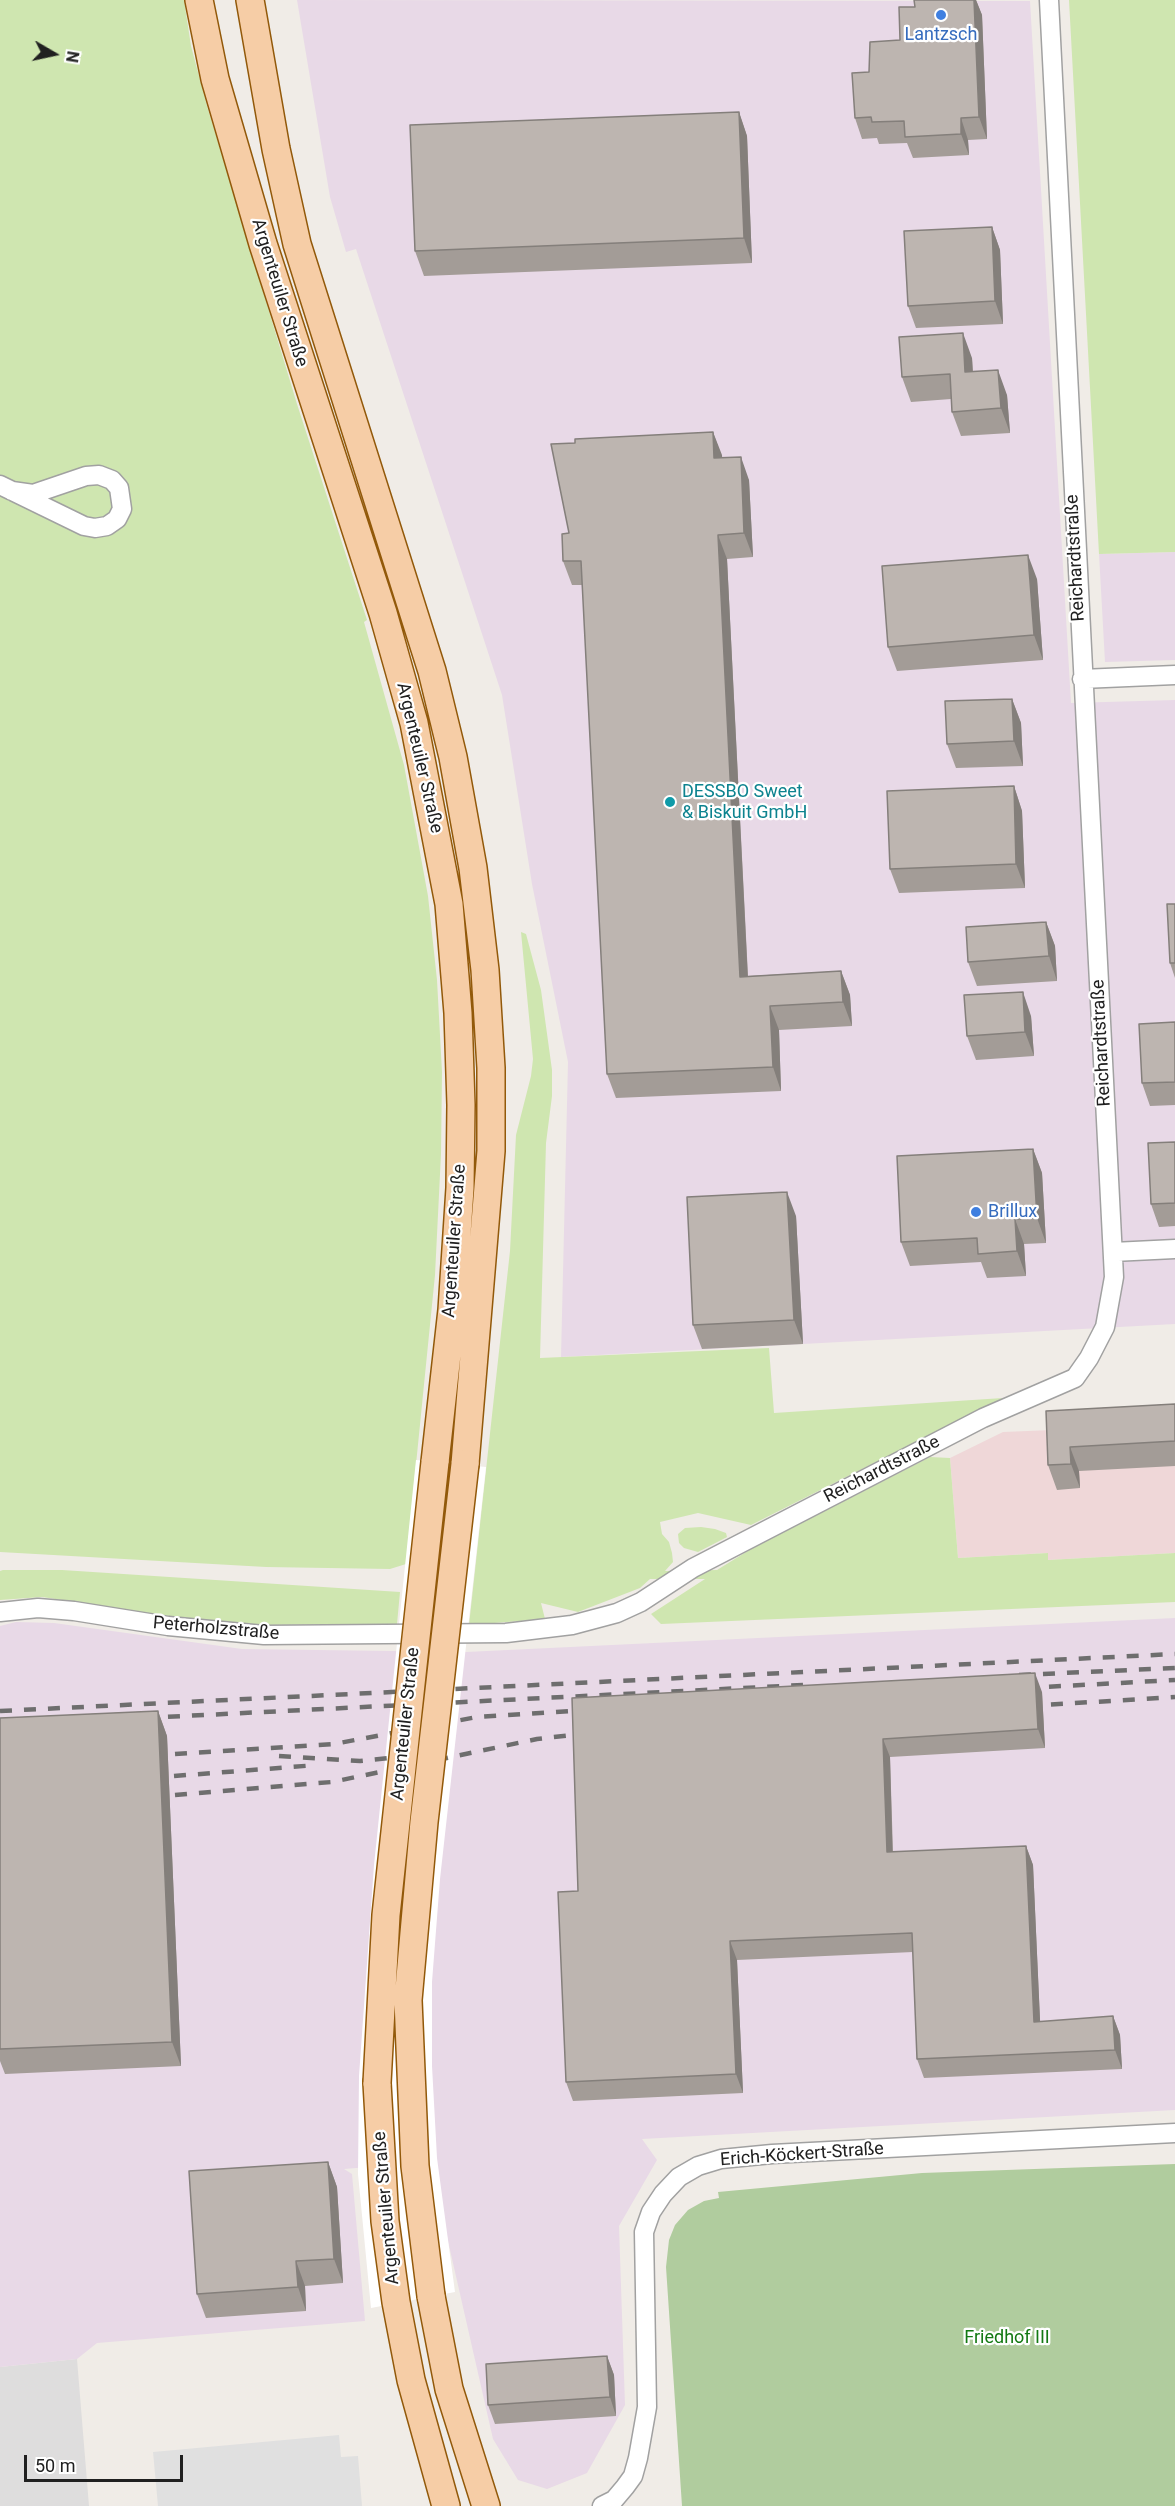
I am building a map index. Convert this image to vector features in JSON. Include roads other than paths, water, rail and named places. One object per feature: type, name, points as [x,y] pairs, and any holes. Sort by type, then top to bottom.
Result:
[{"type":"main road","name":"Argenteuiler Straße","points":[[199,0],[214,79],[263,244],[383,613],[411,712],[448,904],[458,1013],[460,1176],[452,1310],[386,1915],[379,2009],[377,2083],[380,2156],[396,2302],[411,2380],[446,2506]]},
{"type":"main road","name":"Argenteuiler Straße","points":[[250,0],[276,149],[297,244],[432,671],[453,757],[473,868],[485,970],[491,1068],[491,1151],[465,1464],[424,1822],[408,2000],[415,2166],[431,2296],[449,2389],[486,2506]]},
{"type":"street","name":"Reichardtstraße","points":[[434,1634],[541,1630],[572,1625],[617,1612],[661,1590],[693,1568],[983,1418],[1075,1378],[1105,1327],[1114,1277],[1113,1252],[1049,0]]},
{"type":"street","points":[[99,475],[112,480],[119,488],[122,509],[117,519],[107,526],[95,528],[84,526],[6,488],[33,494],[86,476],[99,475]]},
{"type":"street","points":[[1082,679],[1175,675]]},
{"type":"street","points":[[1113,1252],[1175,1249]]},
{"type":"street","name":"Peterholzstraße","points":[[0,1612],[38,1608],[74,1611],[230,1633],[434,1634]]},
{"type":"street","name":"Erich-Köckert-Straße","points":[[602,2506],[614,2500],[625,2487],[633,2476],[638,2458],[647,2407],[644,2232],[651,2212],[663,2194],[679,2178],[698,2166],[721,2159],[762,2155],[1175,2133]]},
{"type":"railway","points":[[0,1711],[1175,1654]]},
{"type":"railway","points":[[1019,1675],[1175,1668]]},
{"type":"railway","points":[[1025,1688],[1175,1680]]},
{"type":"railway","points":[[144,1718],[803,1685]]},
{"type":"railway","points":[[1027,1706],[1175,1697]]},
{"type":"railway","points":[[175,1754],[334,1744],[477,1717],[588,1710]]},
{"type":"railway","points":[[175,1795],[332,1782],[537,1739],[590,1733]]},
{"type":"railway","points":[[279,1756],[360,1761],[438,1753]]},
{"type":"railway","points":[[174,1776],[317,1765]]},
{"type":"place","name":"Lantzsch","points":[[941,15]]},
{"type":"place","name":"DESSBO Sweet & Biskuit GmbH","points":[[670,802]]},
{"type":"place","name":"Brillux","points":[[976,1212]]},
{"type":"park label","name":"Friedhof III","points":[[1007,2338]]}]
